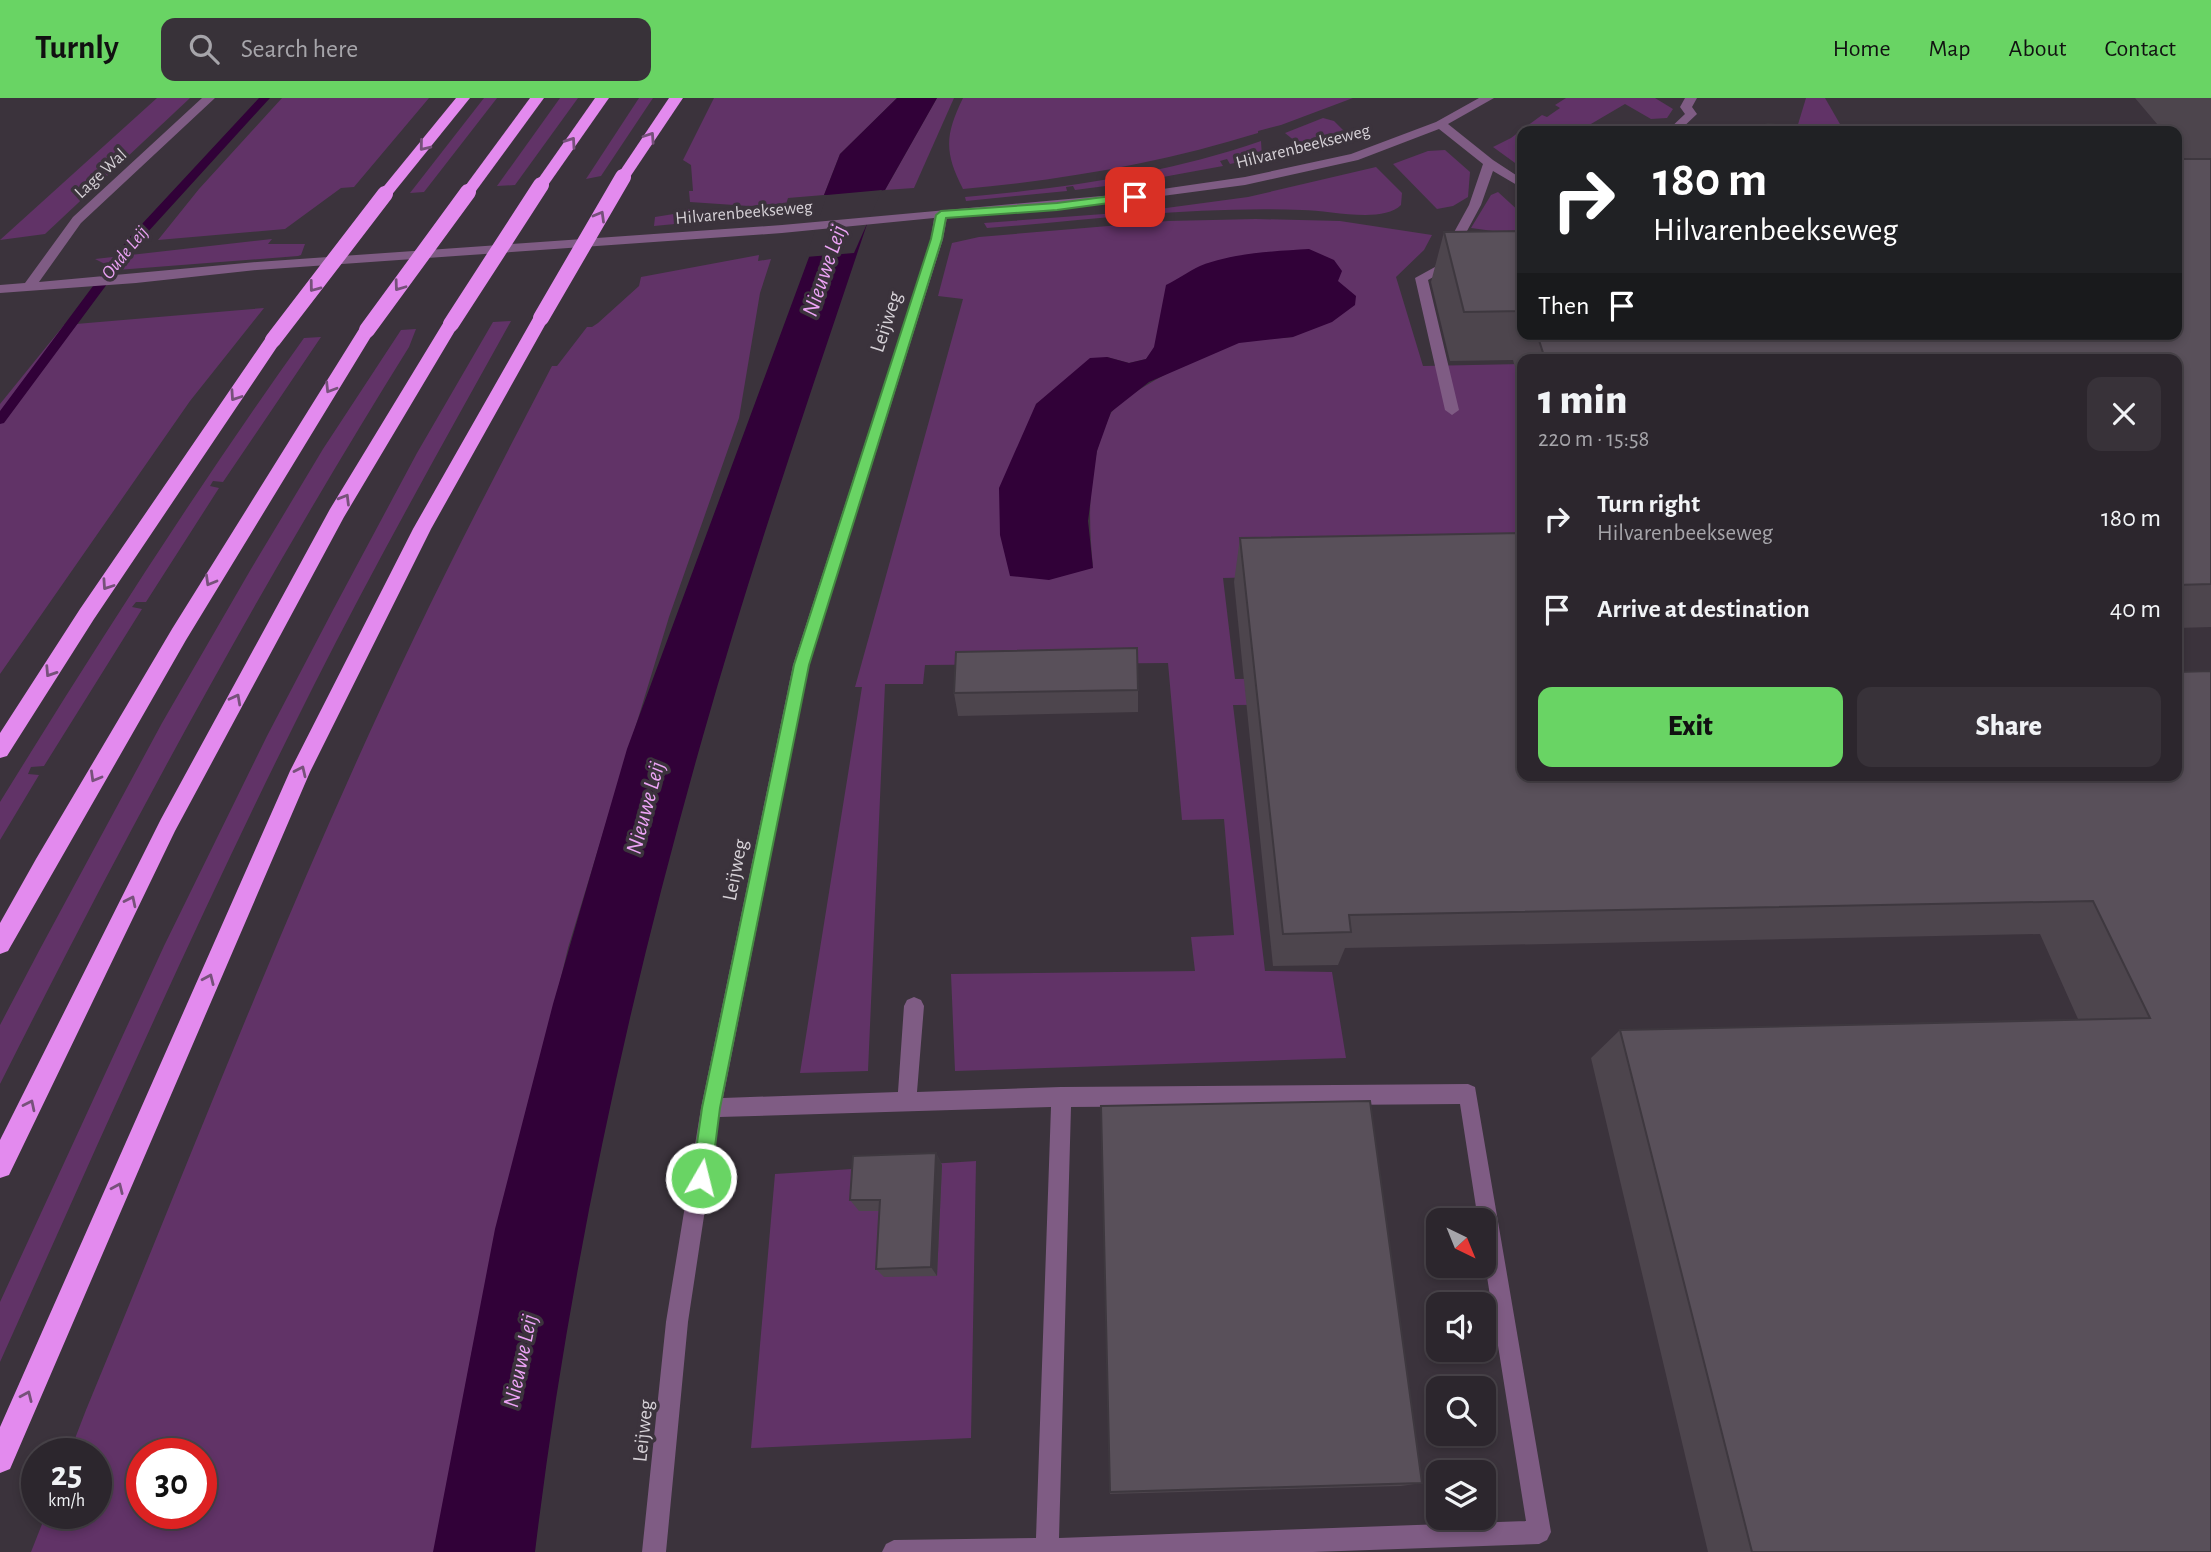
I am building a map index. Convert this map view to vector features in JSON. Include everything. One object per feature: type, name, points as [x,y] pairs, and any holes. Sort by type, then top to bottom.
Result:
[{"type":"highway","points":[[0,750],[87,614],[273,340],[463,98]]},
{"type":"highway","points":[[0,944],[227,550],[367,330],[537,98]]},
{"type":"highway","points":[[0,1166],[175,813],[336,514],[452,324],[541,186],[603,98]]},
{"type":"highway","points":[[0,1459],[300,771],[422,530],[541,317],[623,177],[676,98]]},
{"type":"street","name":"Lage Wal","points":[[29,287],[77,220],[209,98]]},
{"type":"street","name":"Hilvarenbeekseweg","points":[[0,289],[136,279],[257,265],[782,229],[910,216],[1057,206],[1245,181],[1354,157],[1440,124],[1488,98]]},
{"type":"street","points":[[1678,126],[1691,114],[1686,107],[1691,98]]},
{"type":"street","points":[[1440,124],[1489,163],[1517,181]]},
{"type":"street","points":[[1440,270],[1484,188],[1489,163]]},
{"type":"street","name":"Leijweg","points":[[654,1552],[677,1322],[711,1108],[801,665],[937,239],[941,215]]},
{"type":"street","points":[[1452,410],[1421,278],[1440,270],[1459,268]]},
{"type":"street","points":[[907,1100],[914,1006]]},
{"type":"street","points":[[711,1108],[1061,1097],[1468,1094],[1539,1532],[1047,1550],[894,1552]]},
{"type":"street","points":[[1047,1550],[1061,1097]]},
{"type":"shaded area","points":[[157,98],[190,98],[45,234],[0,240]]},
{"type":"shaded area","points":[[282,98],[429,98],[354,187],[341,188],[285,229],[158,240],[199,189]]},
{"type":"shaded area","points":[[484,98],[497,98],[424,192],[410,193]]},
{"type":"shaded area","points":[[560,98],[578,98],[515,185],[497,186]]},
{"type":"shaded area","points":[[639,98],[653,98],[601,176],[586,179]]},
{"type":"shaded area","points":[[714,98],[897,98],[840,154],[824,195],[788,198],[786,204],[749,206],[690,202],[689,191],[693,191],[691,165],[683,160]]},
{"type":"shaded area","points":[[937,98],[954,98],[914,188],[885,190]]},
{"type":"shaded area","points":[[963,98],[1353,98],[1258,133],[1148,162],[1038,181],[963,189],[952,164],[949,144],[953,123]]},
{"type":"shaded area","points":[[1566,98],[1655,98],[1673,109],[1667,118],[1651,119],[1625,104],[1588,126],[1527,126],[1542,115],[1547,117],[1560,108],[1555,105]]},
{"type":"shaded area","points":[[1806,98],[1825,98],[1841,126],[1798,126]]},
{"type":"shaded area","points":[[1323,118],[1334,121],[1346,133],[1301,146],[1285,133]]},
{"type":"shaded area","points":[[1517,134],[1517,164],[1493,147]]},
{"type":"shaded area","points":[[1261,141],[1262,157],[1230,164],[1227,159],[1220,161],[1223,166],[1152,179],[1149,175],[1142,176],[1144,181],[1075,190],[1073,186],[1066,187],[1067,191],[966,201],[965,197],[1040,189],[1152,171]]},
{"type":"shaded area","points":[[1445,150],[1470,172],[1468,197],[1453,206],[1437,209],[1393,164],[1428,151]]},
{"type":"shaded area","points":[[1376,167],[1402,193],[1401,205],[1381,214],[1354,215],[1263,209],[1144,214],[987,228],[984,223],[1144,211],[1248,197]]},
{"type":"shaded area","points":[[1498,192],[1517,209],[1517,234],[1471,228],[1491,195]]},
{"type":"shaded area","points":[[685,208],[716,218],[717,221],[685,224],[684,218],[676,219],[675,224],[654,226],[655,217],[686,212]]},
{"type":"shaded area","points":[[1256,219],[1340,221],[1432,235],[1424,250],[1396,277],[1423,366],[1517,364],[1517,570],[1223,578],[1235,679],[1371,677],[1378,704],[1233,705],[1265,971],[1332,972],[1346,1058],[955,1071],[951,974],[1195,971],[1191,937],[1234,935],[1224,819],[1182,820],[1168,663],[925,665],[923,684],[885,684],[868,1071],[800,1073],[862,687],[855,687],[963,299],[938,296],[952,243],[979,237],[1168,221]],"holes":[[[1286,251],[1293,337],[1245,341],[1226,346],[1169,372],[1132,395],[1110,415],[1102,433],[1093,470],[1090,510],[1093,567],[1036,404],[1107,357],[1129,363],[1146,359],[1223,260]]]},
{"type":"shaded area","points":[[272,239],[268,244],[305,244],[298,256],[117,270],[95,259]]},
{"type":"shaded area","points":[[759,255],[758,261],[771,259],[760,293],[739,418],[669,617],[568,948],[472,1351],[435,1552],[31,1552],[40,1529],[112,1529],[112,1438],[75,1438],[285,925],[414,638],[552,366],[557,366],[587,327],[598,323],[639,286],[641,277]]},
{"type":"shaded area","points":[[264,308],[190,401],[0,674],[0,404],[64,325]]},
{"type":"shaded area","points":[[511,321],[314,685],[153,1022],[0,1362],[0,1302],[164,946],[267,736],[417,453],[493,322]]},
{"type":"shaded area","points":[[416,329],[409,347],[300,528],[196,711],[0,1084],[0,1025],[162,723],[323,449],[401,330]]},
{"type":"shaded area","points":[[321,337],[223,482],[213,481],[210,486],[219,488],[146,602],[136,602],[132,607],[142,609],[44,766],[31,767],[28,774],[39,775],[0,840],[0,802],[110,626],[304,338]]},
{"type":"shaded area","points":[[976,1161],[971,1438],[751,1448],[775,1174]]},
{"type":"water","name":"Nieuwe Leij","points":[[897,98],[937,98],[885,190],[878,191],[765,530],[675,836],[625,1039],[583,1243],[564,1346],[535,1552],[433,1552],[495,1229],[553,1004],[627,749],[832,195],[824,195],[840,154]]},
{"type":"water","points":[[1309,249],[1334,260],[1342,271],[1338,281],[1356,296],[1355,305],[1332,322],[1293,337],[1239,343],[1149,382],[1111,412],[1097,451],[1088,521],[1093,568],[1049,580],[1010,576],[1000,535],[999,488],[1036,404],[1090,358],[1107,357],[1129,363],[1146,359],[1154,347],[1166,285],[1192,270],[1240,255]]},
{"type":"pier","points":[[882,190],[854,253],[806,257],[827,195]]},
{"type":"building","points":[[2182,159],[2211,159],[2211,584],[2182,585],[2182,354],[1543,354],[1539,340],[2182,340]]},
{"type":"building","points":[[1517,231],[1517,311],[1464,312],[1444,232]]},
{"type":"building","points":[[1517,533],[1517,781],[2182,781],[2182,672],[2211,671],[2211,1552],[1752,1552],[1620,1030],[2150,1018],[2093,901],[1349,915],[1351,932],[1283,934],[1240,538]]},
{"type":"building","points":[[1137,648],[1138,690],[954,693],[956,652]]},
{"type":"building","points":[[1370,1101],[1422,1483],[1110,1492],[1101,1106]]},
{"type":"building","points":[[936,1153],[931,1267],[876,1269],[880,1200],[850,1200],[853,1156]]},
{"type":"waterway","name":"Oude Leij","points":[[0,420],[132,242],[265,98]]},
{"type":"route","points":[[701,1178],[711,1108],[801,665],[937,239],[941,215],[1135,197]]}]
